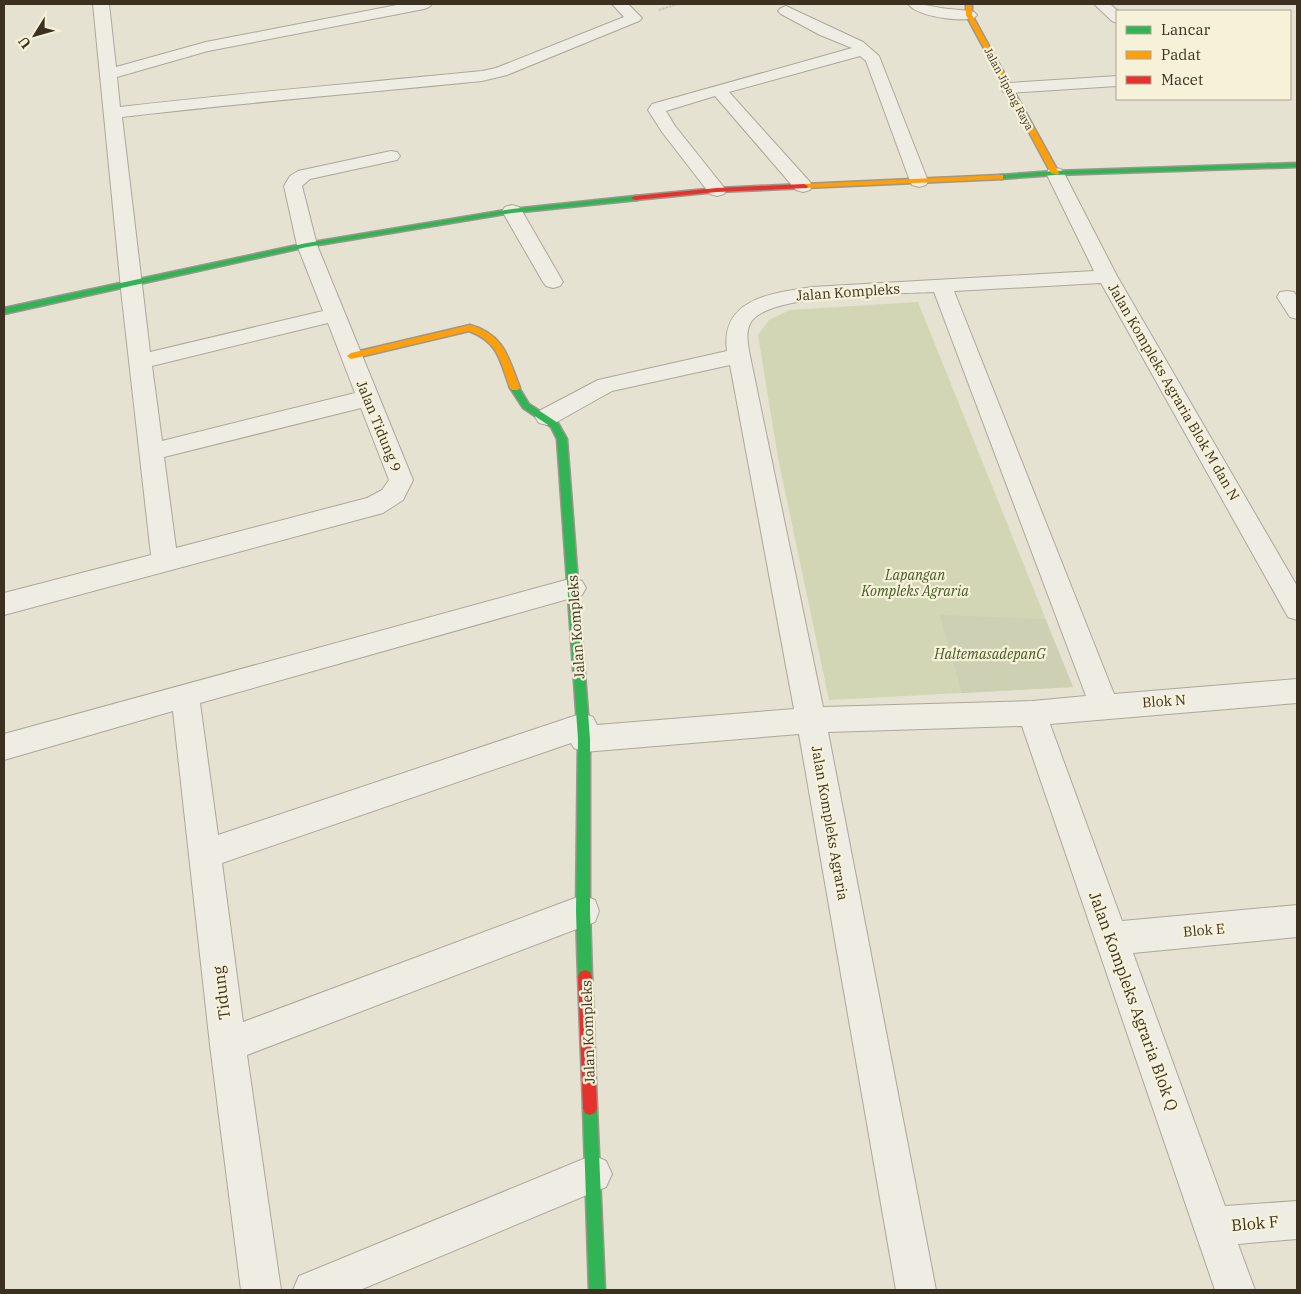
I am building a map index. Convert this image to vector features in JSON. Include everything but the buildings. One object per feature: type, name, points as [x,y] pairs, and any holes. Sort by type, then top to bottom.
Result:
[{"type":"street","points":[[108,74],[206,47],[424,4]]},
{"type":"street","points":[[112,113],[228,99],[286,96],[482,76],[501,72],[634,18],[619,4]]},
{"type":"street","points":[[916,4],[930,11],[950,15],[969,9]]},
{"type":"street","points":[[1101,4],[1116,17]]},
{"type":"street","points":[[106,5],[108,74],[112,113],[140,362],[165,560]]},
{"type":"street","name":"Jalan Jipang Raya","points":[[969,9],[1055,174]]},
{"type":"street","points":[[786,11],[864,50],[877,66],[919,181]]},
{"type":"street","points":[[717,190],[656,110],[662,106],[864,50]]},
{"type":"street","points":[[1009,88],[1116,81]]},
{"type":"street","points":[[718,90],[803,186]]},
{"type":"street","name":"Jalan Tidung 9","points":[[4,604],[374,506],[389,499],[399,488],[400,480],[334,316],[308,245],[293,186],[304,175],[391,156]]},
{"type":"street","points":[[4,311],[308,245],[512,211],[717,190],[1297,165]]},
{"type":"street","name":"Jalan Kompleks Agraria Blok M dan N","points":[[1055,174],[1107,276],[1297,609]]},
{"type":"street","points":[[512,211],[553,282]]},
{"type":"street","name":"Jalan Kompleks","points":[[739,356],[736,333],[739,324],[747,314],[759,306],[812,293],[1107,276]]},
{"type":"street","points":[[942,286],[1104,706]]},
{"type":"street","points":[[140,362],[334,316]]},
{"type":"street","points":[[351,356],[470,328],[483,330],[498,342],[516,392],[527,407],[548,418],[581,397],[606,385],[739,356]]},
{"type":"street","name":"Jalan Kompleks Agraria","points":[[739,356],[811,720],[916,1290]]},
{"type":"street","points":[[151,452],[368,398]]},
{"type":"street","name":"Jalan Kompleks","points":[[548,418],[559,428],[562,439],[584,732],[583,911],[597,1290]]},
{"type":"street","points":[[4,747],[573,588]]},
{"type":"street","name":"Blok N","points":[[205,854],[584,732],[811,720],[1032,713],[1297,691]]},
{"type":"street","name":"Tidung","points":[[185,695],[228,1045],[261,1290]]},
{"type":"street","name":"Jalan Kompleks Agraria Blok Q","points":[[1032,713],[1235,1290]]},
{"type":"street","points":[[228,1045],[583,911]]},
{"type":"street","name":"Blok E","points":[[1111,939],[1297,922]]},
{"type":"street","points":[[313,1290],[593,1174]]},
{"type":"street","name":"Blok F","points":[[1214,1226],[1297,1220]]},
{"type":"green space","name":"Lapangan Kompleks Agraria","points":[[918,302],[1073,687],[829,700],[778,458],[758,335],[769,320],[790,310]]},
{"type":"green space","name":"HaltemasadepanG","points":[[940,615],[1045,619],[1073,687],[962,693]]},
{"type":"traffic: fast","points":[[1000,177],[1055,173],[1297,165]]},
{"type":"traffic: fast","points":[[4,311],[307,245],[512,211],[635,198]]},
{"type":"traffic: fast","points":[[515,388],[526,406],[555,425],[562,439],[584,739],[583,911],[585,977]]},
{"type":"traffic: fast","points":[[590,1108],[597,1290]]},
{"type":"traffic: slow","points":[[969,4],[969,15],[1055,173]]},
{"type":"traffic: slow","points":[[804,186],[1000,177]]},
{"type":"traffic: slow","points":[[351,356],[470,328],[482,333],[497,344],[505,359],[515,388]]},
{"type":"traffic: jam","points":[[635,198],[717,190],[804,186]]},
{"type":"traffic: jam","points":[[585,977],[590,1108]]}]
